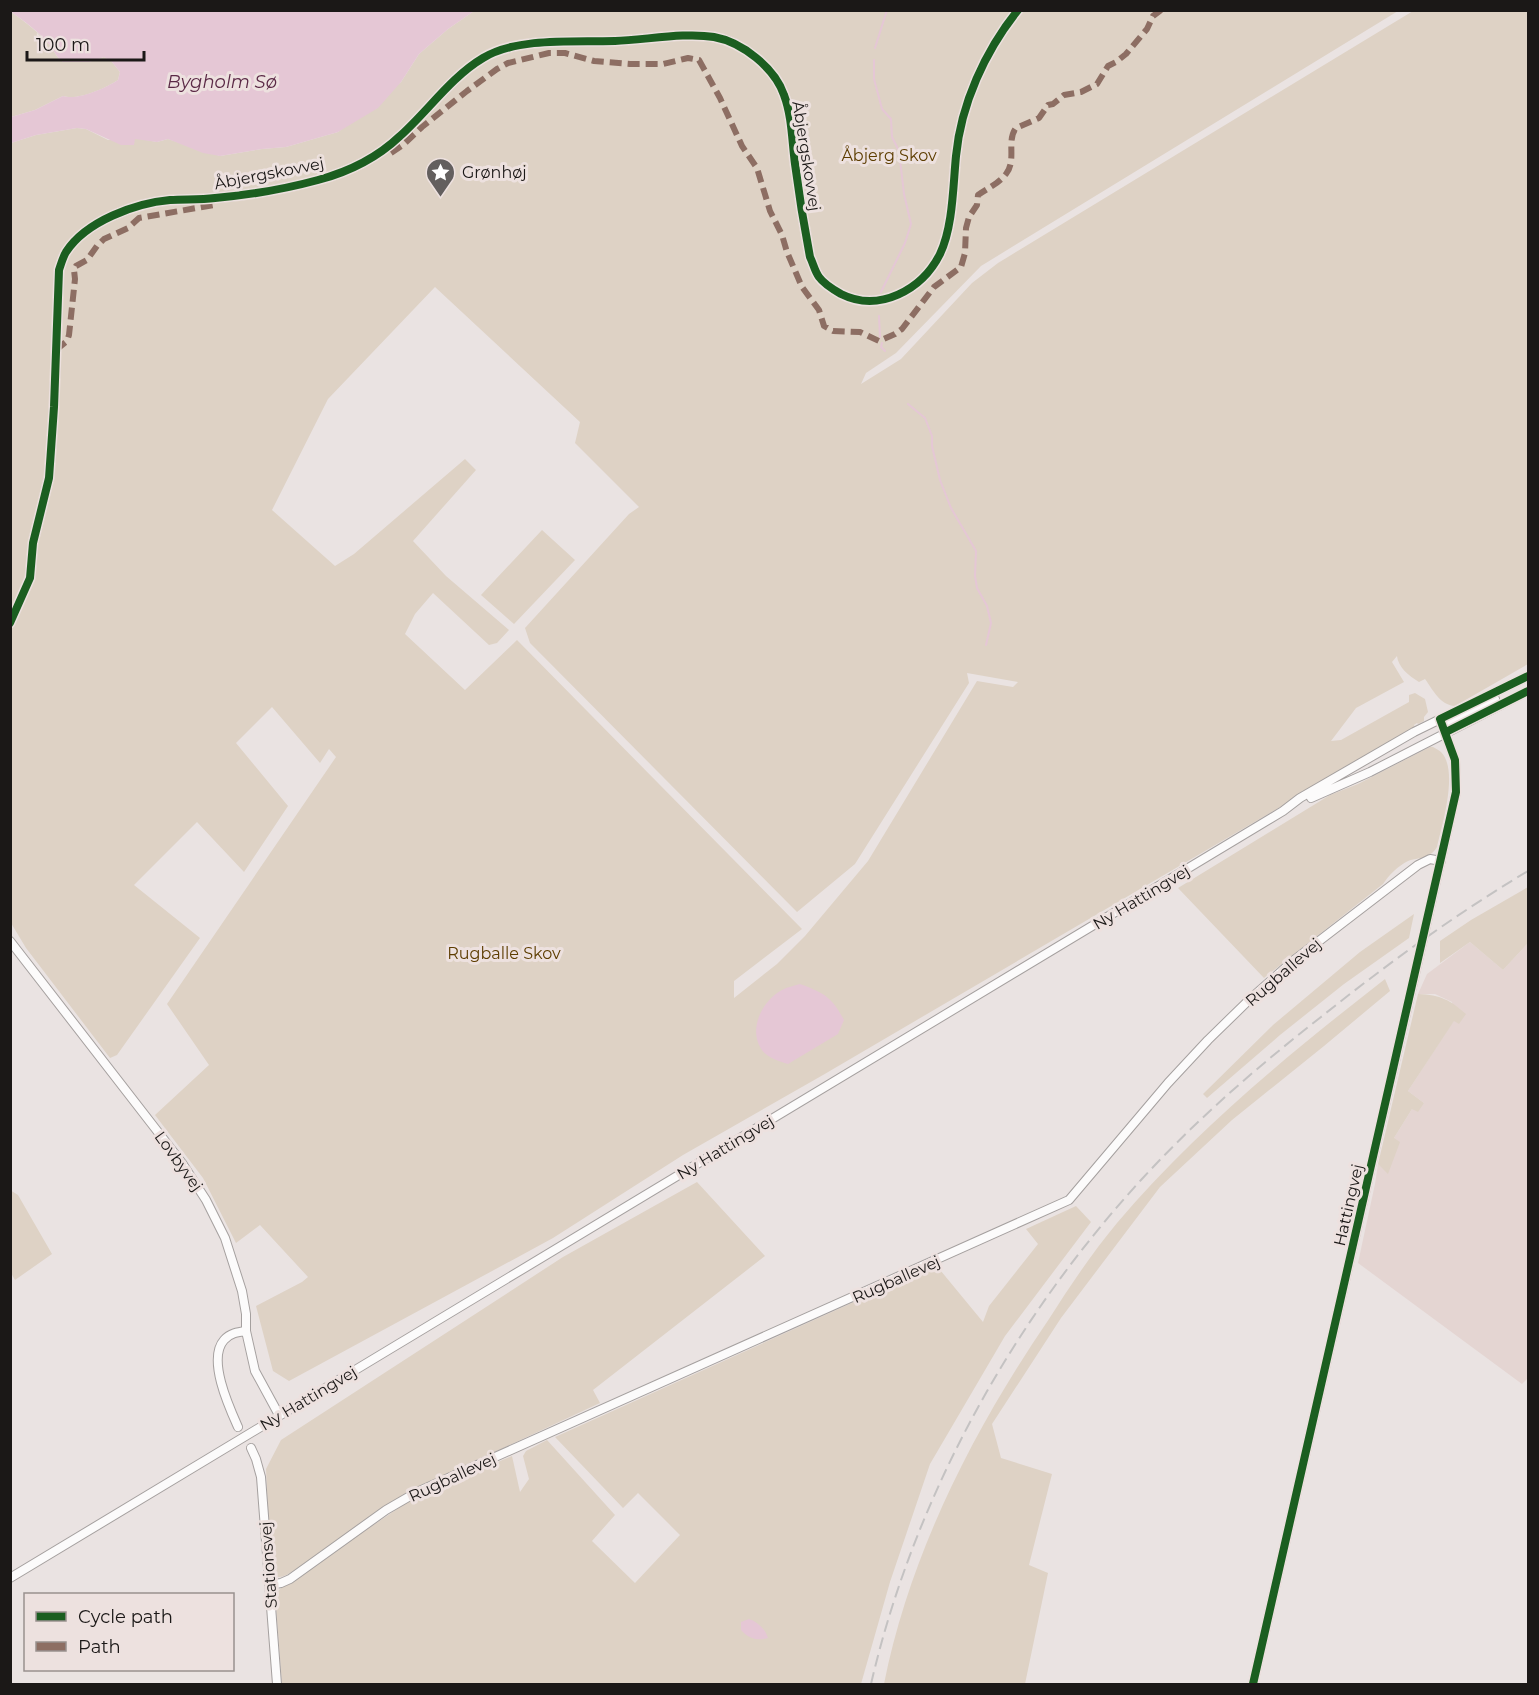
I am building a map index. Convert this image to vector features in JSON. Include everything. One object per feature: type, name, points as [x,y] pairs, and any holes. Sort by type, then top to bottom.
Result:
[{"type":"street","name":"Åbjergskovvej","points":[[10,623],[30,578],[33,543],[49,478],[59,270],[66,252],[78,239],[98,224],[133,207],[168,200],[214,198],[268,191],[319,180],[351,169],[382,151],[400,137],[462,75],[483,58],[501,50],[543,43],[714,37],[735,43],[748,51],[766,67],[784,94],[810,257],[820,278],[836,291],[852,299],[873,302],[896,297],[911,288],[928,272],[940,253],[951,214],[956,152],[968,100],[992,48],[1018,10]]},
{"type":"street","points":[[1440,719],[1528,677]]},
{"type":"street","points":[[1446,732],[1452,720],[1515,688],[1528,677]]},
{"type":"street","points":[[1283,812],[1370,772],[1528,691]]},
{"type":"street","name":"Hattingvej","points":[[1253,1684],[1456,792],[1455,760],[1440,719]]},
{"type":"street","name":"Ny Hattingvej","points":[[10,1578],[1283,812],[1311,792],[1440,719]]},
{"type":"street","name":"Rugballevej","points":[[269,1585],[290,1578],[386,1509],[417,1492],[1069,1200],[1168,1083],[1249,1000],[1293,961],[1418,865],[1430,859],[1441,861]]},
{"type":"street","name":"Lovbyvej","points":[[10,941],[182,1163],[207,1200],[225,1238],[242,1291],[246,1330],[255,1371],[279,1415]]},
{"type":"street","points":[[238,1427],[226,1402],[218,1353],[223,1341],[232,1334],[246,1330]]},
{"type":"street","name":"Stationsvej","points":[[251,1448],[261,1477],[277,1684]]},
{"type":"shaded area","points":[[1470,942],[1503,970],[1528,943],[1528,1378],[1522,1384],[1358,1263],[1378,1164],[1388,1173],[1394,1138],[1412,1109],[1424,1103],[1408,1091],[1454,1020],[1452,1002],[1435,994],[1418,994],[1427,974]]},
{"type":"green space","points":[[10,11],[39,34],[63,62],[89,62],[104,57],[112,62],[120,72],[118,80],[92,93],[76,97],[63,96],[35,110],[11,117]]},
{"type":"green space","points":[[474,11],[1398,11],[981,266],[896,353],[866,373],[861,384],[901,359],[972,283],[998,263],[1413,11],[1528,11],[1528,664],[1455,706],[1441,700],[1425,679],[1419,682],[1408,674],[1399,664],[1397,656],[1392,662],[1404,682],[1356,708],[1331,741],[1341,740],[1409,702],[1409,695],[1415,693],[1425,699],[1428,712],[1424,721],[1414,725],[1415,728],[683,1155],[553,1238],[289,1381],[273,1371],[256,1306],[308,1277],[260,1225],[236,1243],[203,1178],[155,1115],[209,1065],[167,1004],[336,757],[329,749],[320,763],[272,707],[236,743],[288,806],[244,872],[197,822],[134,885],[200,938],[117,1055],[110,1058],[26,948],[11,923],[11,143],[36,135],[77,128],[86,129],[108,140],[135,138],[157,142],[168,139],[220,156],[286,147],[338,132],[401,82],[419,54],[448,29]],"holes":[[[435,287],[580,422],[575,443],[639,507],[629,514],[525,628],[530,643],[797,912],[855,864],[969,683],[967,673],[1018,682],[1013,687],[977,681],[868,861],[805,936],[777,964],[734,998],[734,981],[802,929],[517,640],[465,690],[405,634],[415,614],[433,593],[489,645],[497,643],[509,630],[446,576],[413,541],[476,470],[465,459],[354,554],[335,566],[272,510],[328,399]]]},
{"type":"green space","points":[[542,530],[575,560],[514,624],[481,595]]},
{"type":"green space","points":[[1430,747],[1441,752],[1449,771],[1448,798],[1437,847],[1427,856],[1401,865],[1383,884],[1264,978],[1178,888],[1330,795],[1358,784]]},
{"type":"green space","points":[[1528,887],[1528,943],[1503,970],[1470,942],[1440,963],[1440,941]]},
{"type":"green space","points":[[1414,914],[1409,938],[1344,984],[1207,1098],[1203,1094],[1273,1025],[1360,952]]},
{"type":"green space","points":[[1385,979],[1390,991],[1232,1120],[1160,1187],[1061,1318],[992,1424],[1001,1458],[1052,1474],[1029,1565],[1048,1573],[1025,1684],[884,1684],[895,1635],[910,1587],[948,1494],[995,1404],[1090,1258],[1117,1223],[1178,1156],[1279,1064]]},
{"type":"green space","points":[[1418,994],[1445,999],[1466,1014],[1459,1024],[1454,1021],[1408,1091],[1424,1103],[1418,1112],[1412,1109],[1394,1138],[1400,1142],[1388,1174],[1378,1164]]},
{"type":"green space","points":[[697,1182],[765,1256],[593,1390],[600,1403],[411,1491],[289,1574],[277,1577],[271,1573],[266,1469],[281,1440],[563,1257]]},
{"type":"green space","points":[[10,1190],[18,1195],[52,1254],[15,1280],[11,1273]]},
{"type":"green space","points":[[1076,1206],[1091,1222],[1005,1336],[930,1464],[890,1582],[861,1684],[282,1684],[275,1594],[282,1587],[412,1499],[512,1456],[520,1492],[529,1479],[523,1456],[526,1451],[547,1440],[615,1515],[592,1541],[635,1583],[680,1535],[638,1493],[623,1508],[555,1437],[936,1265],[983,1322],[989,1306],[1038,1244],[1026,1229]]},
{"type":"water","name":"Bygholm Sø","points":[[10,11],[474,11],[448,29],[419,54],[401,82],[378,108],[338,132],[286,147],[220,156],[203,153],[168,139],[157,142],[135,139],[134,145],[121,145],[86,129],[77,128],[36,135],[11,143],[11,117],[35,110],[63,96],[76,97],[99,90],[118,80],[120,72],[112,62],[104,57],[89,62],[63,62],[40,34]]},
{"type":"water","points":[[800,984],[826,997],[844,1020],[838,1034],[788,1064],[772,1058],[762,1050],[757,1039],[757,1023],[764,1007],[775,994]]},
{"type":"water","points":[[749,1619],[761,1626],[768,1638],[753,1638],[741,1630],[741,1622]]},
{"type":"waterway","points":[[875,48],[887,10]]},
{"type":"waterway","points":[[874,60],[874,79],[882,109],[891,119],[892,137],[899,151],[904,194],[911,224],[905,243],[881,292]]},
{"type":"waterway","points":[[879,316],[880,337]]},
{"type":"waterway","points":[[882,343],[881,347],[885,351]]},
{"type":"waterway","points":[[908,404],[925,418],[932,436],[940,480],[951,508],[976,551],[977,588],[987,606],[991,623],[986,645]]},
{"type":"railway","points":[[871,1684],[890,1615],[913,1547],[941,1480],[1010,1352],[1050,1292],[1094,1235],[1141,1180],[1183,1136],[1274,1055],[1346,997],[1448,922],[1528,871]]},
{"type":"marked path","points":[[391,153],[467,91],[508,63],[549,53],[565,53],[594,61],[630,64],[663,64],[688,58],[699,60],[742,146],[757,168],[770,211],[782,235],[787,252],[802,287],[819,310],[824,326],[833,331],[860,332],[879,341],[902,329],[934,287],[961,267],[969,217],[977,205],[978,195],[1000,181],[1009,169],[1013,133],[1016,128],[1039,118],[1048,105],[1053,104],[1064,95],[1081,92],[1097,84],[1108,66],[1126,54],[1147,29],[1153,16],[1161,10]]},
{"type":"marked path","points":[[56,350],[67,341],[69,335],[74,270],[76,266],[87,260],[104,239],[128,228],[139,218],[214,205]]},
{"type":"cycle path","points":[[10,623],[30,578],[33,543],[49,478],[59,270],[65,254],[75,241],[99,223],[142,205],[170,200],[209,199],[267,191],[340,173],[372,157],[391,144],[460,75],[497,51],[547,42],[615,41],[678,36],[714,37],[746,50],[765,66],[780,85],[790,120],[810,257],[821,280],[841,294],[855,299],[870,301],[884,299],[898,295],[911,287],[932,267],[940,254],[948,232],[959,136],[969,98],[995,43],[1018,10]]},
{"type":"cycle path","points":[[1253,1684],[1456,792],[1455,760],[1440,719],[1528,676]]},
{"type":"cycle path","points":[[1446,732],[1528,691]]},
{"type":"place","name":"Grønhøj","points":[[441,198]]},
{"type":"park label","name":"Åbjerg Skov","points":[[889,155]]},
{"type":"park label","name":"Rugballe Skov","points":[[504,953]]}]
